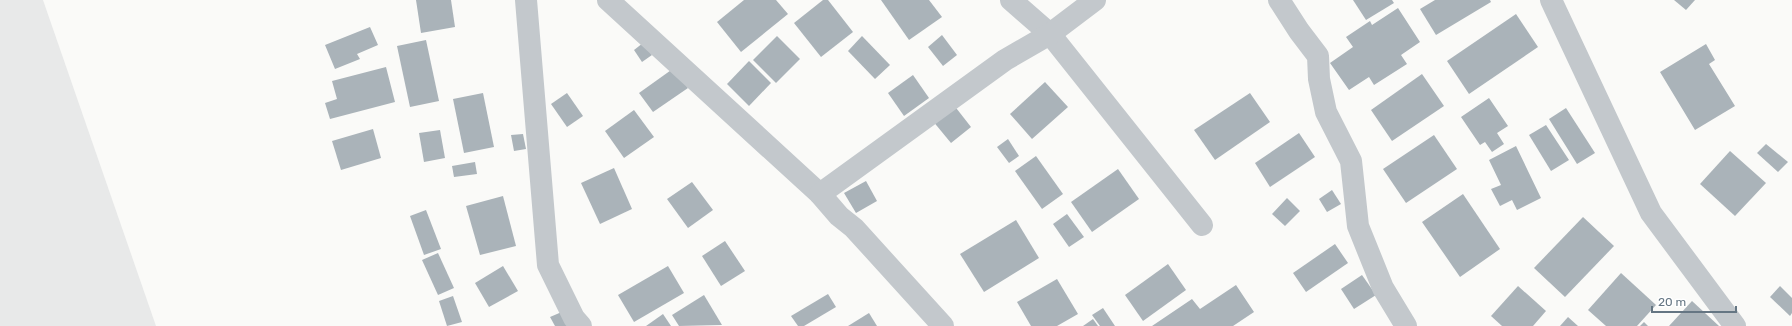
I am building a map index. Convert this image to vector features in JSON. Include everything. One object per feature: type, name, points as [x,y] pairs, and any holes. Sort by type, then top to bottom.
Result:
[{"type":"street","points":[[526,0],[548,265],[574,318],[581,326]]},
{"type":"street","points":[[608,0],[820,194],[839,216],[854,228],[943,326]]},
{"type":"street","points":[[1011,0],[1050,34],[1202,225]]},
{"type":"street","points":[[820,194],[1005,60],[1050,34],[1095,0]]},
{"type":"street","points":[[1279,0],[1318,56],[1319,78],[1326,112],[1351,161],[1358,226],[1383,288],[1406,326]]},
{"type":"street","points":[[1551,0],[1651,213],[1735,326]]},
{"type":"shaded area","points":[[0,0],[43,0],[156,326],[0,326]]},
{"type":"building","points":[[416,0],[451,0],[455,27],[421,33]]},
{"type":"building","points":[[744,0],[776,0],[788,14],[741,52],[717,22]]},
{"type":"building","points":[[823,0],[828,0],[853,32],[821,57],[794,23]]},
{"type":"building","points":[[881,0],[929,0],[942,17],[909,40]]},
{"type":"building","points":[[1353,0],[1392,0],[1394,3],[1366,20]]},
{"type":"building","points":[[1435,0],[1490,0],[1491,2],[1436,35],[1420,9]]},
{"type":"building","points":[[1674,0],[1695,0],[1686,10]]},
{"type":"building","points":[[1398,8],[1420,42],[1401,55],[1407,64],[1374,85],[1369,77],[1349,90],[1330,63],[1353,47],[1346,37],[1370,21],[1372,25]]},
{"type":"building","points":[[1516,14],[1538,47],[1469,94],[1447,61]]},
{"type":"building","points":[[370,27],[378,45],[357,54],[360,59],[335,69],[325,45]]},
{"type":"building","points":[[942,35],[957,55],[943,66],[928,47]]},
{"type":"building","points":[[777,36],[800,59],[776,83],[753,60]]},
{"type":"building","points":[[862,36],[890,65],[875,79],[848,51]]},
{"type":"building","points":[[426,40],[439,101],[410,107],[397,46]]},
{"type":"building","points":[[643,43],[652,55],[642,62],[634,50]]},
{"type":"building","points":[[1706,44],[1715,60],[1709,64],[1735,106],[1695,130],[1660,72]]},
{"type":"building","points":[[749,61],[771,83],[749,106],[727,84]]},
{"type":"building","points":[[386,67],[395,102],[330,119],[325,103],[337,99],[332,81]]},
{"type":"building","points":[[674,68],[688,88],[653,112],[639,93]]},
{"type":"building","points":[[1422,74],[1444,106],[1392,141],[1371,110]]},
{"type":"building","points":[[913,75],[929,98],[904,116],[888,93]]},
{"type":"building","points":[[1045,82],[1068,107],[1032,139],[1010,114]]},
{"type":"building","points":[[483,93],[494,147],[464,153],[453,99]]},
{"type":"building","points":[[567,93],[583,116],[567,127],[551,104]]},
{"type":"building","points":[[1250,93],[1270,122],[1215,160],[1194,130]]},
{"type":"building","points":[[1489,98],[1508,126],[1497,133],[1504,144],[1492,152],[1485,142],[1480,145],[1461,117]]},
{"type":"building","points":[[953,104],[971,127],[951,143],[932,120]]},
{"type":"building","points":[[1566,108],[1595,153],[1577,164],[1549,119]]},
{"type":"building","points":[[634,110],[654,137],[624,158],[605,131]]},
{"type":"building","points":[[1546,125],[1569,160],[1551,171],[1529,135]]},
{"type":"building","points":[[373,129],[381,158],[341,170],[332,141]]},
{"type":"building","points":[[440,130],[445,158],[424,162],[419,133]]},
{"type":"building","points":[[1299,133],[1315,157],[1270,187],[1255,163]]},
{"type":"building","points":[[523,134],[526,149],[514,151],[511,135]]},
{"type":"building","points":[[1434,135],[1457,169],[1406,203],[1383,169]]},
{"type":"building","points":[[1008,139],[1019,156],[1009,163],[997,147]]},
{"type":"building","points":[[1766,144],[1788,162],[1778,172],[1757,153]]},
{"type":"building","points":[[1516,146],[1541,198],[1517,210],[1512,200],[1500,206],[1491,189],[1501,185],[1489,160]]},
{"type":"building","points":[[1730,151],[1766,183],[1735,216],[1700,184]]},
{"type":"building","points":[[1036,156],[1063,194],[1042,209],[1015,171]]},
{"type":"building","points":[[475,162],[477,174],[454,177],[452,166]]},
{"type":"building","points":[[614,168],[632,209],[600,224],[581,183]]},
{"type":"building","points":[[1118,169],[1139,199],[1092,232],[1071,202]]},
{"type":"building","points":[[866,181],[877,201],[856,213],[844,193]]},
{"type":"building","points":[[692,182],[713,210],[688,228],[667,199]]},
{"type":"building","points":[[1332,190],[1341,204],[1327,212],[1319,199]]},
{"type":"building","points":[[1463,194],[1500,249],[1460,277],[1422,222]]},
{"type":"building","points":[[503,196],[516,246],[480,255],[466,206]]},
{"type":"building","points":[[1287,198],[1300,211],[1285,226],[1272,214]]},
{"type":"building","points":[[426,210],[441,249],[424,255],[410,216]]},
{"type":"building","points":[[1067,214],[1084,237],[1069,247],[1053,224]]},
{"type":"building","points":[[1583,217],[1614,246],[1565,297],[1534,268]]},
{"type":"building","points":[[1016,220],[1039,258],[984,292],[960,254]]},
{"type":"building","points":[[725,241],[745,271],[721,286],[702,256]]},
{"type":"building","points":[[1335,244],[1348,263],[1306,292],[1293,273]]},
{"type":"building","points":[[438,253],[454,288],[438,295],[422,260]]},
{"type":"building","points":[[1168,264],[1186,290],[1143,321],[1125,295]]},
{"type":"building","points":[[503,266],[518,291],[489,307],[475,283]]},
{"type":"building","points":[[668,266],[684,293],[634,322],[618,295]]},
{"type":"building","points":[[1621,273],[1656,305],[1637,326],[1606,326],[1588,310]]},
{"type":"building","points":[[1362,275],[1376,295],[1354,309],[1341,289]]},
{"type":"building","points":[[1057,279],[1078,314],[1057,326],[1031,326],[1017,302]]},
{"type":"building","points":[[1236,285],[1254,312],[1233,326],[1152,326],[1192,299],[1200,309]]},
{"type":"building","points":[[1518,286],[1546,311],[1533,326],[1502,326],[1491,316]]},
{"type":"building","points":[[1780,286],[1792,298],[1792,313],[1790,316],[1770,297]]},
{"type":"building","points":[[828,294],[836,307],[804,326],[798,326],[791,316]]},
{"type":"building","points":[[704,295],[722,325],[679,326],[672,315]]},
{"type":"building","points":[[453,296],[462,322],[447,326],[439,301]]},
{"type":"building","points":[[1692,301],[1719,326],[1669,326]]},
{"type":"building","points":[[1103,308],[1115,326],[1100,326],[1092,315]]},
{"type":"building","points":[[564,311],[571,326],[555,326],[550,317]]},
{"type":"building","points":[[869,313],[877,326],[848,326]]},
{"type":"building","points":[[663,314],[671,326],[646,326]]},
{"type":"building","points":[[1568,317],[1578,326],[1560,326]]},
{"type":"building","points":[[1093,319],[1098,326],[1083,326]]},
{"type":"building","points":[[1644,322],[1648,326],[1640,326]]}]
